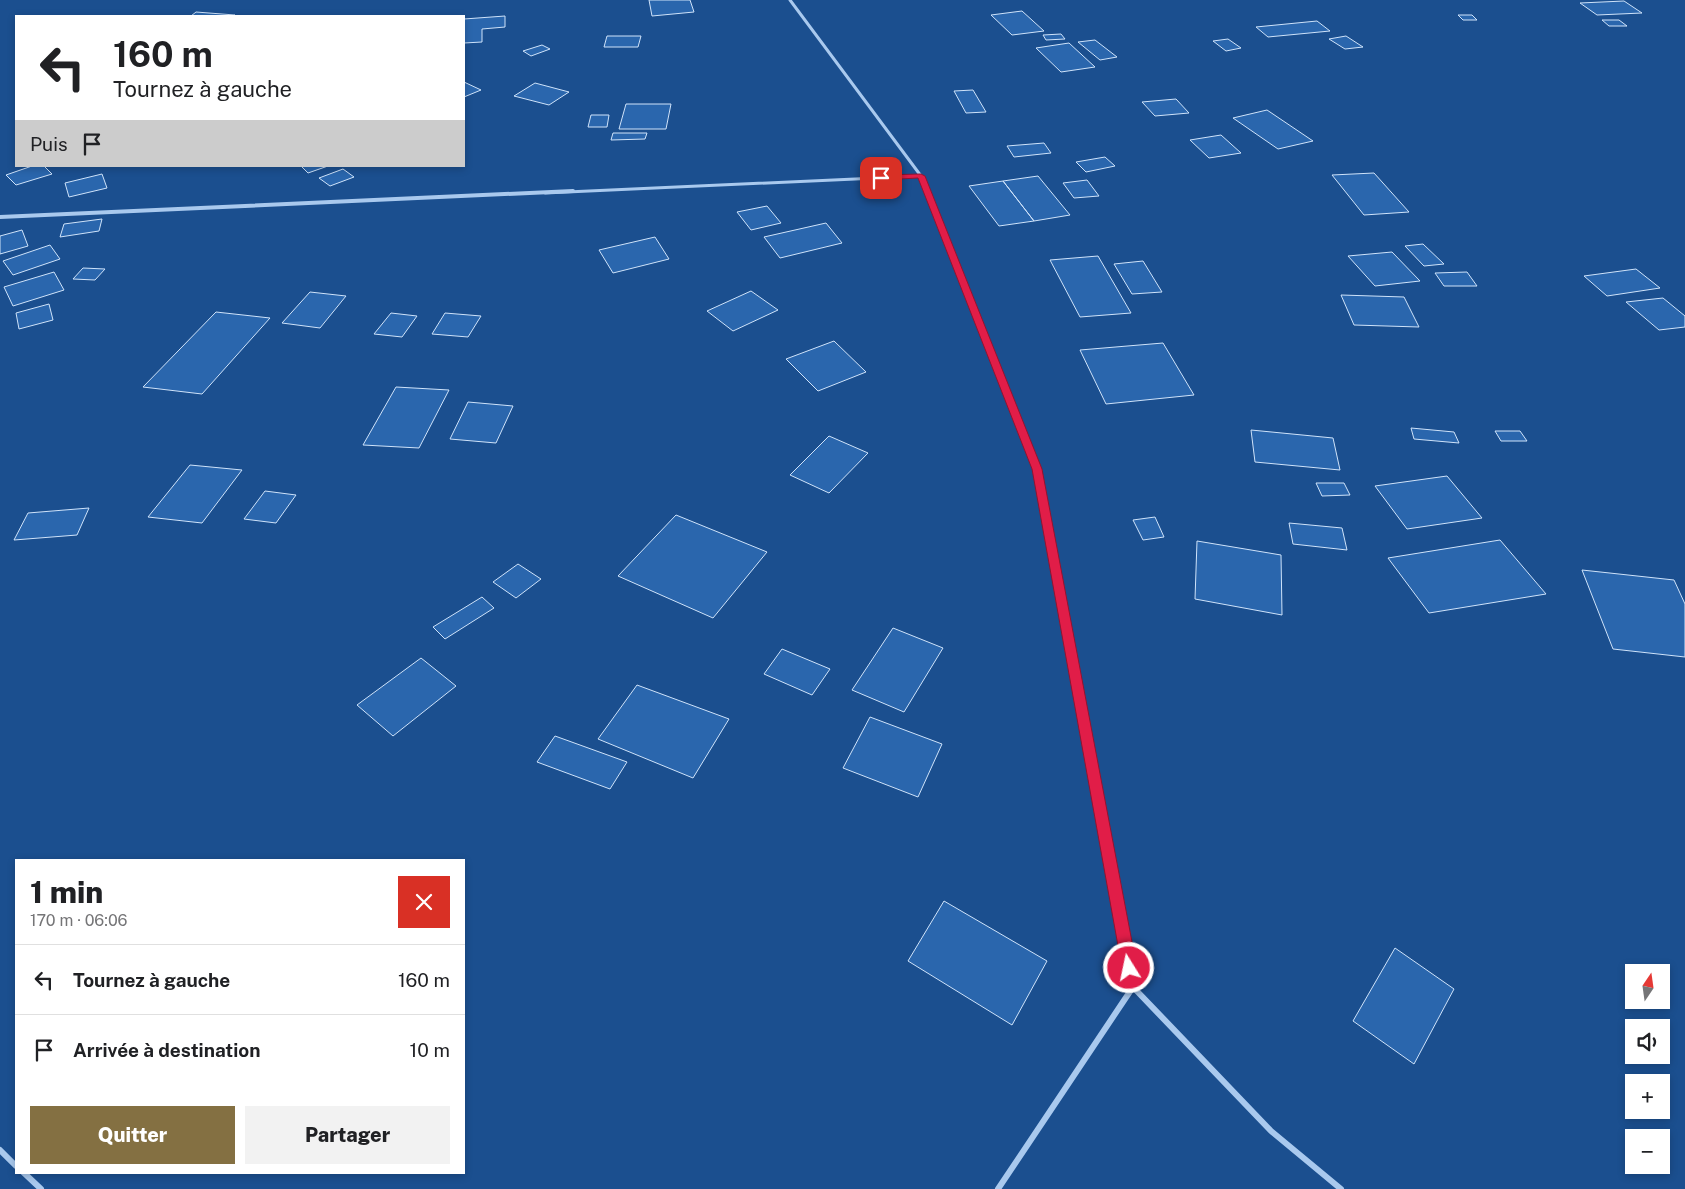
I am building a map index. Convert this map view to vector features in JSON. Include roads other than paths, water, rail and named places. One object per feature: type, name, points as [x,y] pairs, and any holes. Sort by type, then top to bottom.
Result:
[{"type":"street","points":[[790,0],[921,176],[1037,469],[1133,987],[1271,1131],[1341,1189]]},
{"type":"street","points":[[0,217],[921,176]]},
{"type":"street","points":[[998,1189],[1133,987]]},
{"type":"street","points":[[0,1150],[15,1165]]},
{"type":"street","points":[[25,1174],[41,1189]]}]
